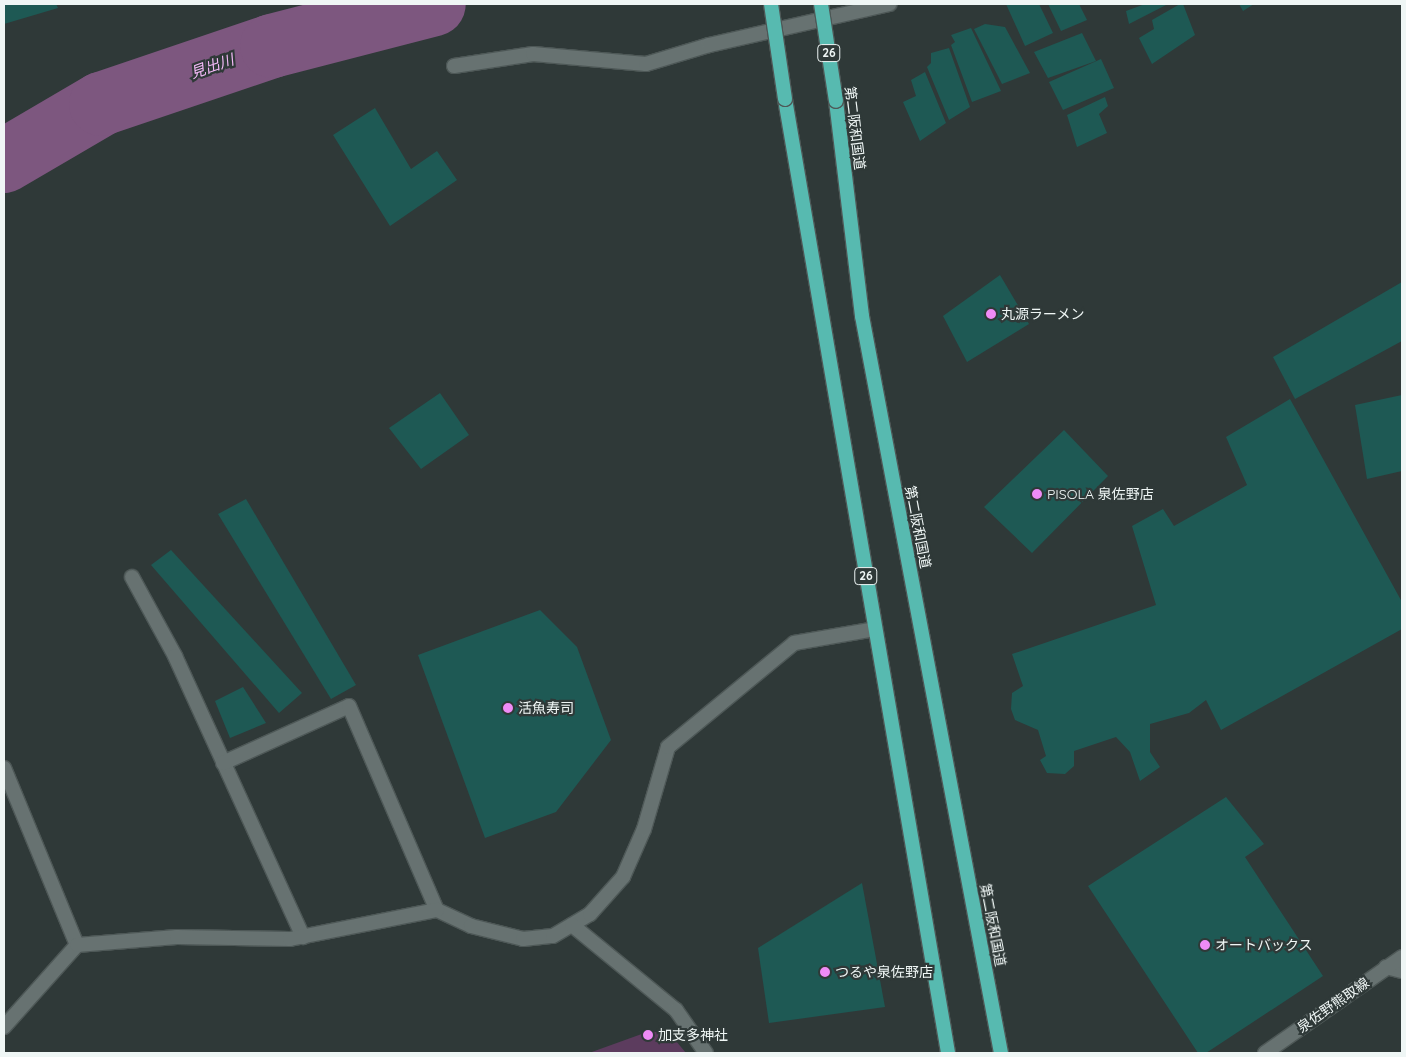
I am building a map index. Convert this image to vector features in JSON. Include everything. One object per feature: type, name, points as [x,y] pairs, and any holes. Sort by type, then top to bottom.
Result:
[{"type":"highway","name":"26","points":[[771,4],[785,99],[948,1053]]},
{"type":"highway","name":"第二阪和国道","points":[[822,4],[836,101],[862,316],[1001,1053]]},
{"type":"street","points":[[454,66],[533,54],[646,64],[709,45],[889,4]]},
{"type":"street","points":[[132,577],[175,656],[303,937]]},
{"type":"street","points":[[4,1027],[77,945],[177,937],[303,937],[437,910],[471,926],[523,939],[553,936],[590,914],[622,877],[644,829],[668,747],[794,643],[875,629]]},
{"type":"street","points":[[223,763],[349,706],[437,910]]},
{"type":"street","points":[[4,768],[77,945]]},
{"type":"street","points":[[572,925],[676,1010],[706,1053]]},
{"type":"street","name":"泉佐野熊取線","points":[[1264,1053],[1402,957]]},
{"type":"street","points":[[1386,967],[1402,971]]},
{"type":"shaded area","points":[[650,1031],[671,1035],[686,1053],[589,1053]]},
{"type":"building","points":[[4,4],[56,4],[58,8],[4,24]]},
{"type":"building","points":[[1006,4],[1039,4],[1053,33],[1025,46]]},
{"type":"building","points":[[1048,4],[1079,4],[1087,20],[1061,31]]},
{"type":"building","points":[[1145,4],[1168,4],[1129,24],[1126,11]]},
{"type":"building","points":[[1183,4],[1195,35],[1152,64],[1139,38],[1154,29],[1152,20]]},
{"type":"building","points":[[1239,4],[1254,4],[1243,11]]},
{"type":"building","points":[[985,24],[1005,27],[1030,73],[1002,84],[974,29]]},
{"type":"building","points":[[971,28],[1001,91],[972,102],[951,45],[955,42],[951,35]]},
{"type":"building","points":[[1082,33],[1096,61],[1048,78],[1034,52]]},
{"type":"building","points":[[949,48],[970,107],[949,120],[927,67],[931,63],[931,53]]},
{"type":"building","points":[[1101,59],[1114,88],[1063,110],[1049,82]]},
{"type":"building","points":[[925,72],[946,123],[920,141],[903,102],[916,96],[911,80]]},
{"type":"building","points":[[1105,97],[1108,106],[1099,114],[1107,133],[1077,147],[1067,115]]},
{"type":"building","points":[[375,108],[411,169],[437,151],[457,180],[390,226],[333,135]]},
{"type":"building","points":[[1000,275],[1029,324],[967,362],[943,316]]},
{"type":"building","points":[[1402,282],[1402,341],[1295,399],[1273,357]]},
{"type":"building","points":[[440,393],[469,435],[421,469],[389,428]]},
{"type":"building","points":[[1402,395],[1402,471],[1367,479],[1355,405]]},
{"type":"building","points":[[1290,399],[1402,602],[1402,629],[1221,730],[1206,700],[1189,713],[1150,724],[1150,752],[1160,767],[1140,781],[1130,752],[1116,737],[1074,751],[1074,766],[1065,774],[1047,773],[1040,760],[1046,756],[1038,730],[1015,720],[1011,709],[1012,693],[1023,686],[1012,654],[1156,605],[1132,526],[1163,509],[1174,526],[1247,485],[1226,437]]},
{"type":"building","points":[[1064,430],[1108,476],[1032,553],[984,507]]},
{"type":"building","points":[[246,499],[356,685],[331,699],[218,514]]},
{"type":"building","points":[[171,550],[302,693],[279,713],[151,565]]},
{"type":"building","points":[[540,610],[577,647],[611,740],[556,812],[485,838],[418,655]]},
{"type":"building","points":[[243,687],[266,723],[230,738],[215,701]]},
{"type":"building","points":[[1226,797],[1264,844],[1245,857],[1323,976],[1206,1053],[1198,1053],[1088,886]]},
{"type":"building","points":[[862,883],[885,1007],[769,1023],[758,948]]},
{"type":"waterway","name":"見出川","points":[[4,161],[101,104],[272,46],[434,4]]},
{"type":"place","name":"丸源ラーメン","points":[[991,314]]},
{"type":"place","name":"PISOLA 泉佐野店","points":[[1037,494]]},
{"type":"place","name":"活魚寿司","points":[[508,708]]},
{"type":"place","name":"オートバックス","points":[[1205,945]]},
{"type":"place","name":"つるや泉佐野店","points":[[825,972]]},
{"type":"place","name":"加支多神社","points":[[648,1035]]}]
